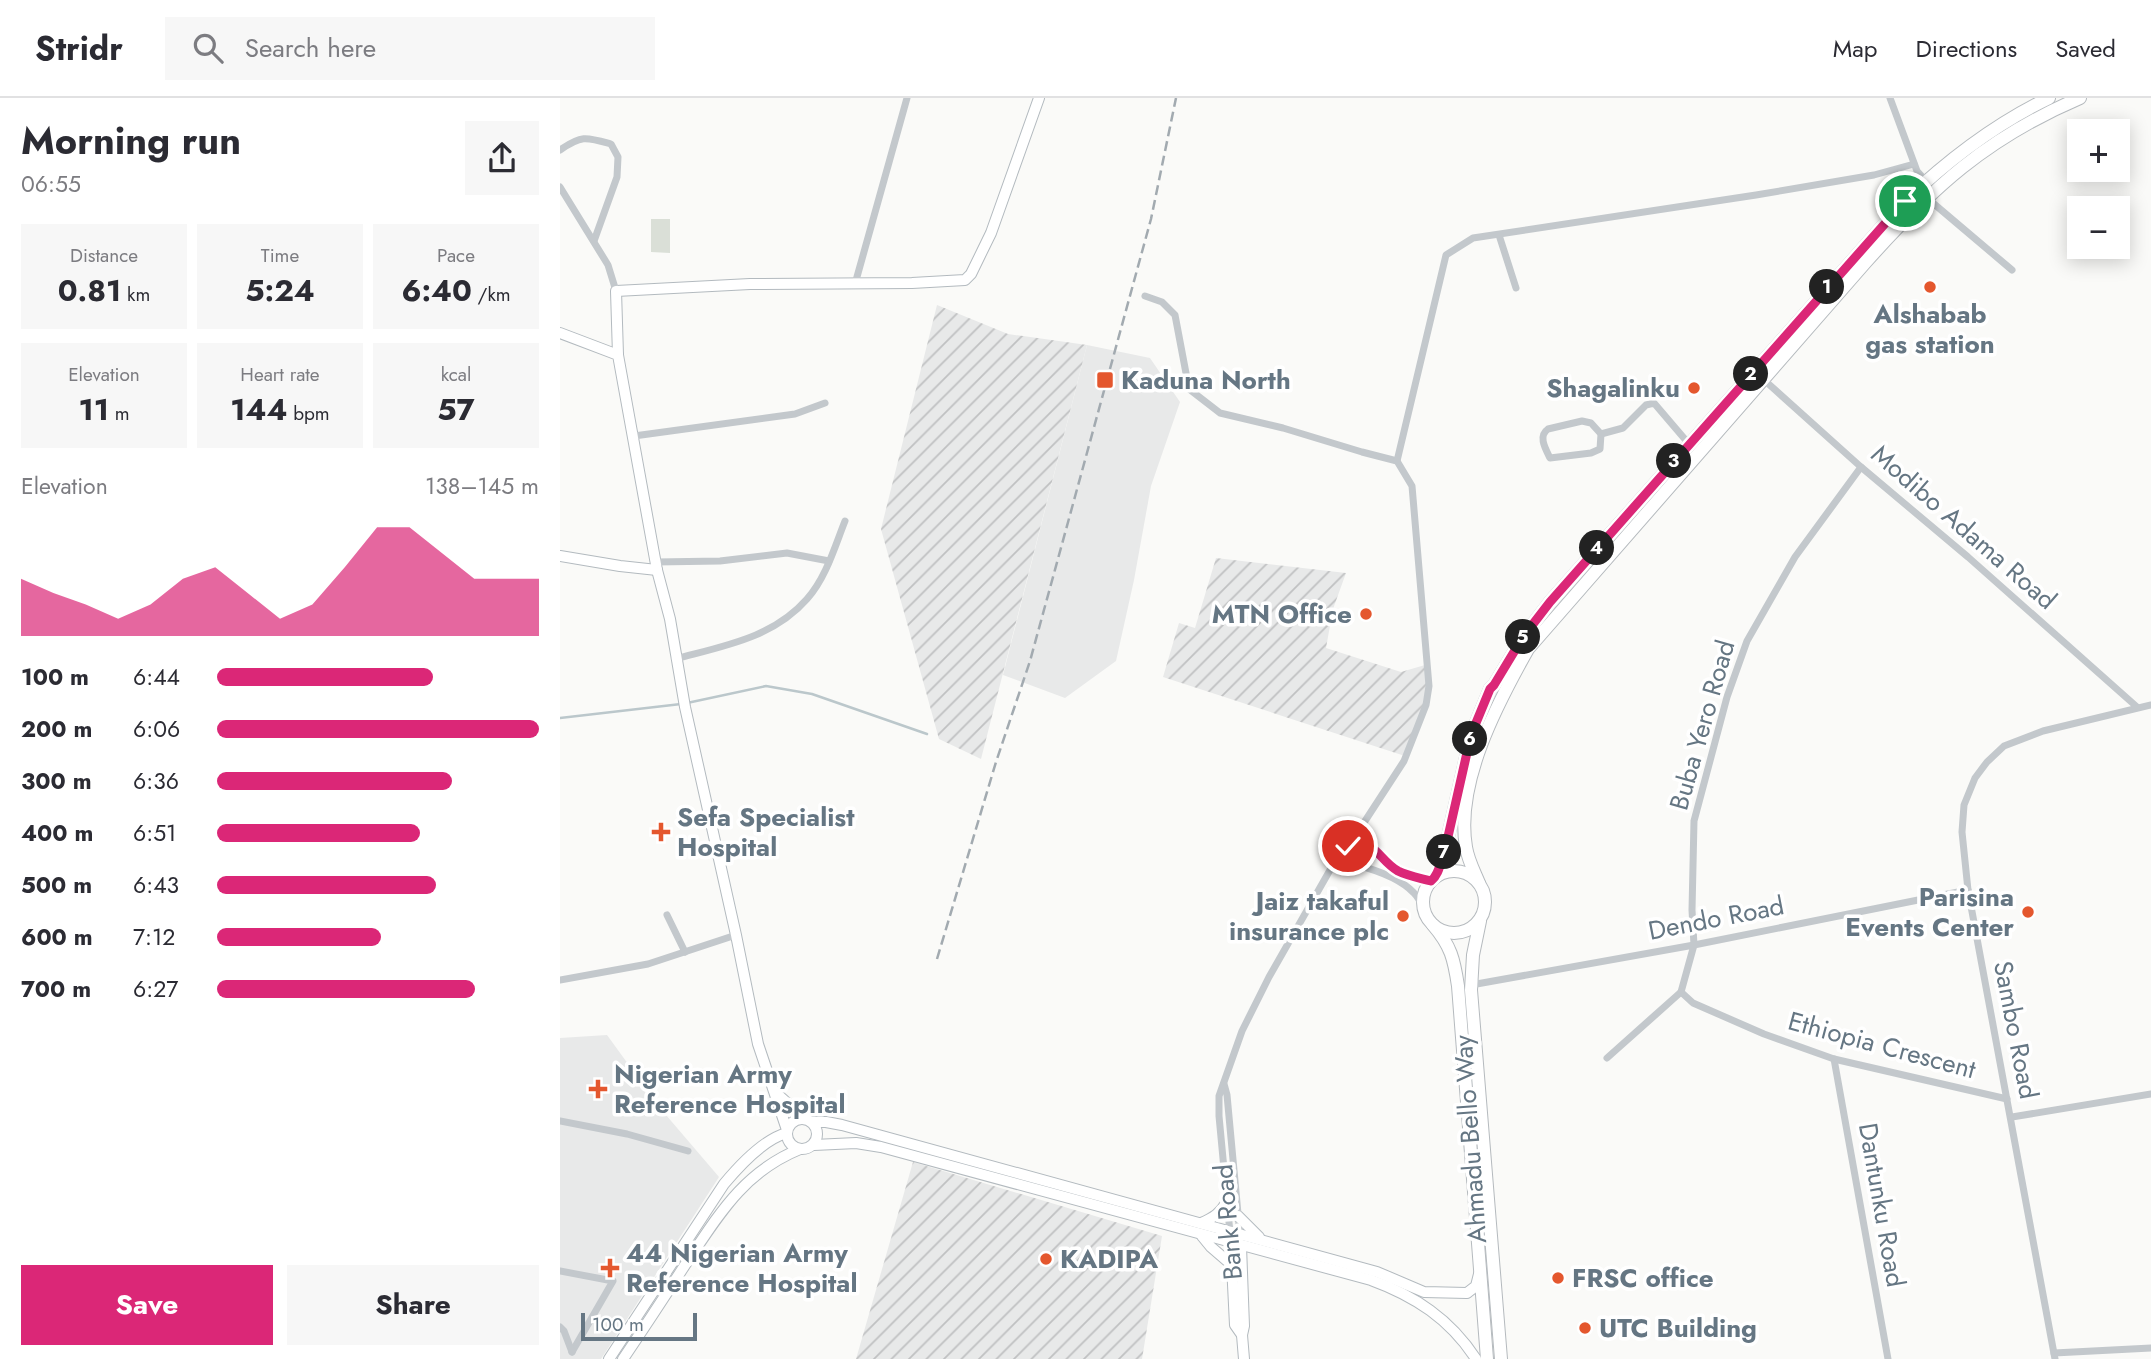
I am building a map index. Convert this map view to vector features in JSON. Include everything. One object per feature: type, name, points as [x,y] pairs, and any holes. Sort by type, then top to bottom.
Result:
[{"type":"main road","points":[[2049,98],[1998,125],[1970,145],[1926,181],[1884,223],[1550,602],[1523,637],[1490,689],[1471,735],[1445,850],[1434,879],[1423,897],[1425,914],[1433,925],[1440,930],[1466,932],[1480,921],[1485,911],[1486,899],[1466,849],[1463,813],[1487,729],[1524,655],[1763,379],[1927,197],[1980,152],[2010,132],[2044,113],[2080,98]]},
{"type":"main road","points":[[1434,879],[1444,873],[1459,871],[1474,877],[1479,883]]},
{"type":"main road","name":"Ahmadu Bello Way","points":[[1480,921],[1473,955],[1471,985],[1501,1359]]},
{"type":"main road","name":"Ahmadu Bello Way","points":[[1433,925],[1446,940],[1458,986],[1487,1359]]},
{"type":"street","points":[[855,284],[907,98]]},
{"type":"street","points":[[615,291],[750,284],[960,282],[971,274],[991,233],[1039,98]]},
{"type":"street","points":[[1890,98],[1917,171],[1926,181]]},
{"type":"street","points":[[560,150],[575,140],[592,139],[611,144],[618,157],[617,177],[594,241]]},
{"type":"street","points":[[1145,296],[1163,302],[1175,315],[1189,389],[1220,414],[1283,428],[1397,461],[1446,255],[1473,238],[1756,195],[1874,174],[1914,164]]},
{"type":"street","points":[[560,187],[608,265],[615,291],[618,355],[656,566],[670,619],[675,659],[758,1044],[791,1144],[800,1149]]},
{"type":"street","points":[[1927,197],[2012,270]]},
{"type":"street","points":[[1499,235],[1516,288]]},
{"type":"street","points":[[560,333],[618,355]]},
{"type":"street","name":"Modibo Adama Road","points":[[1763,379],[2137,707]]},
{"type":"street","points":[[634,436],[796,414],[825,403]]},
{"type":"street","points":[[1601,434],[1623,428],[1651,403],[1689,444]]},
{"type":"street","points":[[1582,421],[1591,423],[1601,434],[1602,445],[1596,451],[1553,459],[1548,455],[1542,437],[1548,429],[1582,421]]},
{"type":"street","name":"Bank Road","points":[[1244,1359],[1242,1335],[1235,1325],[1236,1245],[1227,1201],[1219,1096],[1247,1020],[1269,977],[1329,872],[1367,820],[1404,761],[1426,705],[1429,687],[1412,486],[1397,461]]},
{"type":"street","name":"Buba Yero Road","points":[[1694,944],[1694,821],[1727,697],[1747,641],[1795,557],[1861,467]]},
{"type":"street","points":[[675,659],[755,636],[787,619],[809,598],[829,561],[845,521]]},
{"type":"street","points":[[560,556],[620,566],[656,566],[787,554],[829,561]]},
{"type":"street","name":"Sambo Road","points":[[2055,1356],[1968,890],[1962,832],[1964,804],[1975,778],[2004,746],[2043,731],[2151,705]]},
{"type":"street","points":[[1367,820],[1363,835],[1368,845],[1371,854],[1369,860],[1362,865],[1355,864],[1348,856],[1350,844],[1368,845],[1399,871],[1434,879]]},
{"type":"street","points":[[1329,872],[1347,861],[1375,870],[1415,893],[1423,908]]},
{"type":"street","name":"Dendo Road","points":[[1471,985],[1968,890]]},
{"type":"street","points":[[667,915],[685,952]]},
{"type":"street","points":[[560,980],[648,964],[736,935]]},
{"type":"street","points":[[1607,1058],[1681,992],[1694,944]]},
{"type":"street","name":"Ethiopia Crescent","points":[[1681,992],[1693,1003],[1764,1034],[1834,1059],[2007,1099]]},
{"type":"street","name":"Dantunku Road","points":[[1834,1059],[1888,1359]]},
{"type":"street","name":"Bank Road","points":[[1224,1083],[1238,1216],[1235,1232]]},
{"type":"street","points":[[776,1093],[818,1130],[814,1145]]},
{"type":"street","points":[[2011,1117],[2151,1094]]},
{"type":"street","points":[[560,1121],[627,1134],[688,1151]]},
{"type":"street","points":[[609,1359],[724,1184],[766,1143],[787,1132],[794,1121],[842,1125],[1261,1239],[1377,1272],[1416,1289],[1434,1293],[1467,1293],[1476,1286],[1480,1268]]},
{"type":"street","points":[[623,1359],[736,1192],[774,1161],[800,1149],[814,1145],[856,1143],[881,1147],[1391,1287],[1430,1308],[1446,1321],[1464,1340],[1476,1359]]},
{"type":"street","points":[[1201,1223],[1214,1217],[1227,1201]]},
{"type":"street","points":[[1238,1216],[1261,1239]]},
{"type":"street","points":[[1202,1236],[1210,1247],[1237,1268],[1262,1252]]},
{"type":"street","points":[[560,1270],[613,1281],[572,1352],[560,1327]]},
{"type":"street","points":[[2055,1356],[2151,1348]]},
{"type":"shaded area","points":[[651,219],[670,219],[670,253],[651,252]]},
{"type":"shaded area","points":[[937,305],[1008,334],[1087,345],[981,759],[939,739],[881,529]]},
{"type":"shaded area","points":[[1087,345],[1150,358],[1180,402],[1151,486],[1116,661],[1065,698],[1003,675]]},
{"type":"shaded area","points":[[1216,558],[1346,573],[1333,609],[1326,648],[1401,672],[1425,665],[1427,702],[1408,757],[1163,677],[1179,623],[1195,628]]},
{"type":"shaded area","name":"44 Nigerian Army Reference Hospital","points":[[607,1035],[660,1108],[719,1177],[601,1359],[560,1359],[560,1038]]},
{"type":"shaded area","points":[[913,1162],[1162,1236],[1142,1359],[856,1359]]},
{"type":"waterway","points":[[687,703],[766,686],[812,694],[927,734]]},
{"type":"waterway","points":[[560,718],[681,704]]},
{"type":"railway","points":[[937,959],[996,762],[1030,661],[1151,219],[1176,98]]},
{"type":"place","name":"Alshabab gas station","points":[[1930,287]]},
{"type":"place","name":"Kaduna North","points":[[1105,380]]},
{"type":"place","name":"Shagalinku","points":[[1694,388]]},
{"type":"place","name":"MTN Office","points":[[1366,614]]},
{"type":"place","name":"Sefa Specialist Hospital","points":[[661,832]]},
{"type":"place","name":"Parisina Events Center","points":[[2028,912]]},
{"type":"place","name":"Jaiz takaful insurance plc","points":[[1403,916]]},
{"type":"place","name":"Nigerian Army Reference Hospital","points":[[598,1089]]},
{"type":"place","name":"KADIPA","points":[[1046,1259]]},
{"type":"place","name":"44 Nigerian Army Reference Hospital","points":[[610,1268]]},
{"type":"place","name":"FRSC office","points":[[1558,1278]]},
{"type":"place","name":"UTC Building","points":[[1585,1328]]},
{"type":"route","points":[[1348,846],[1352,841],[1363,841],[1399,871],[1431,881],[1437,876],[1471,735],[1490,689],[1523,637],[1550,602],[1905,201]]}]
